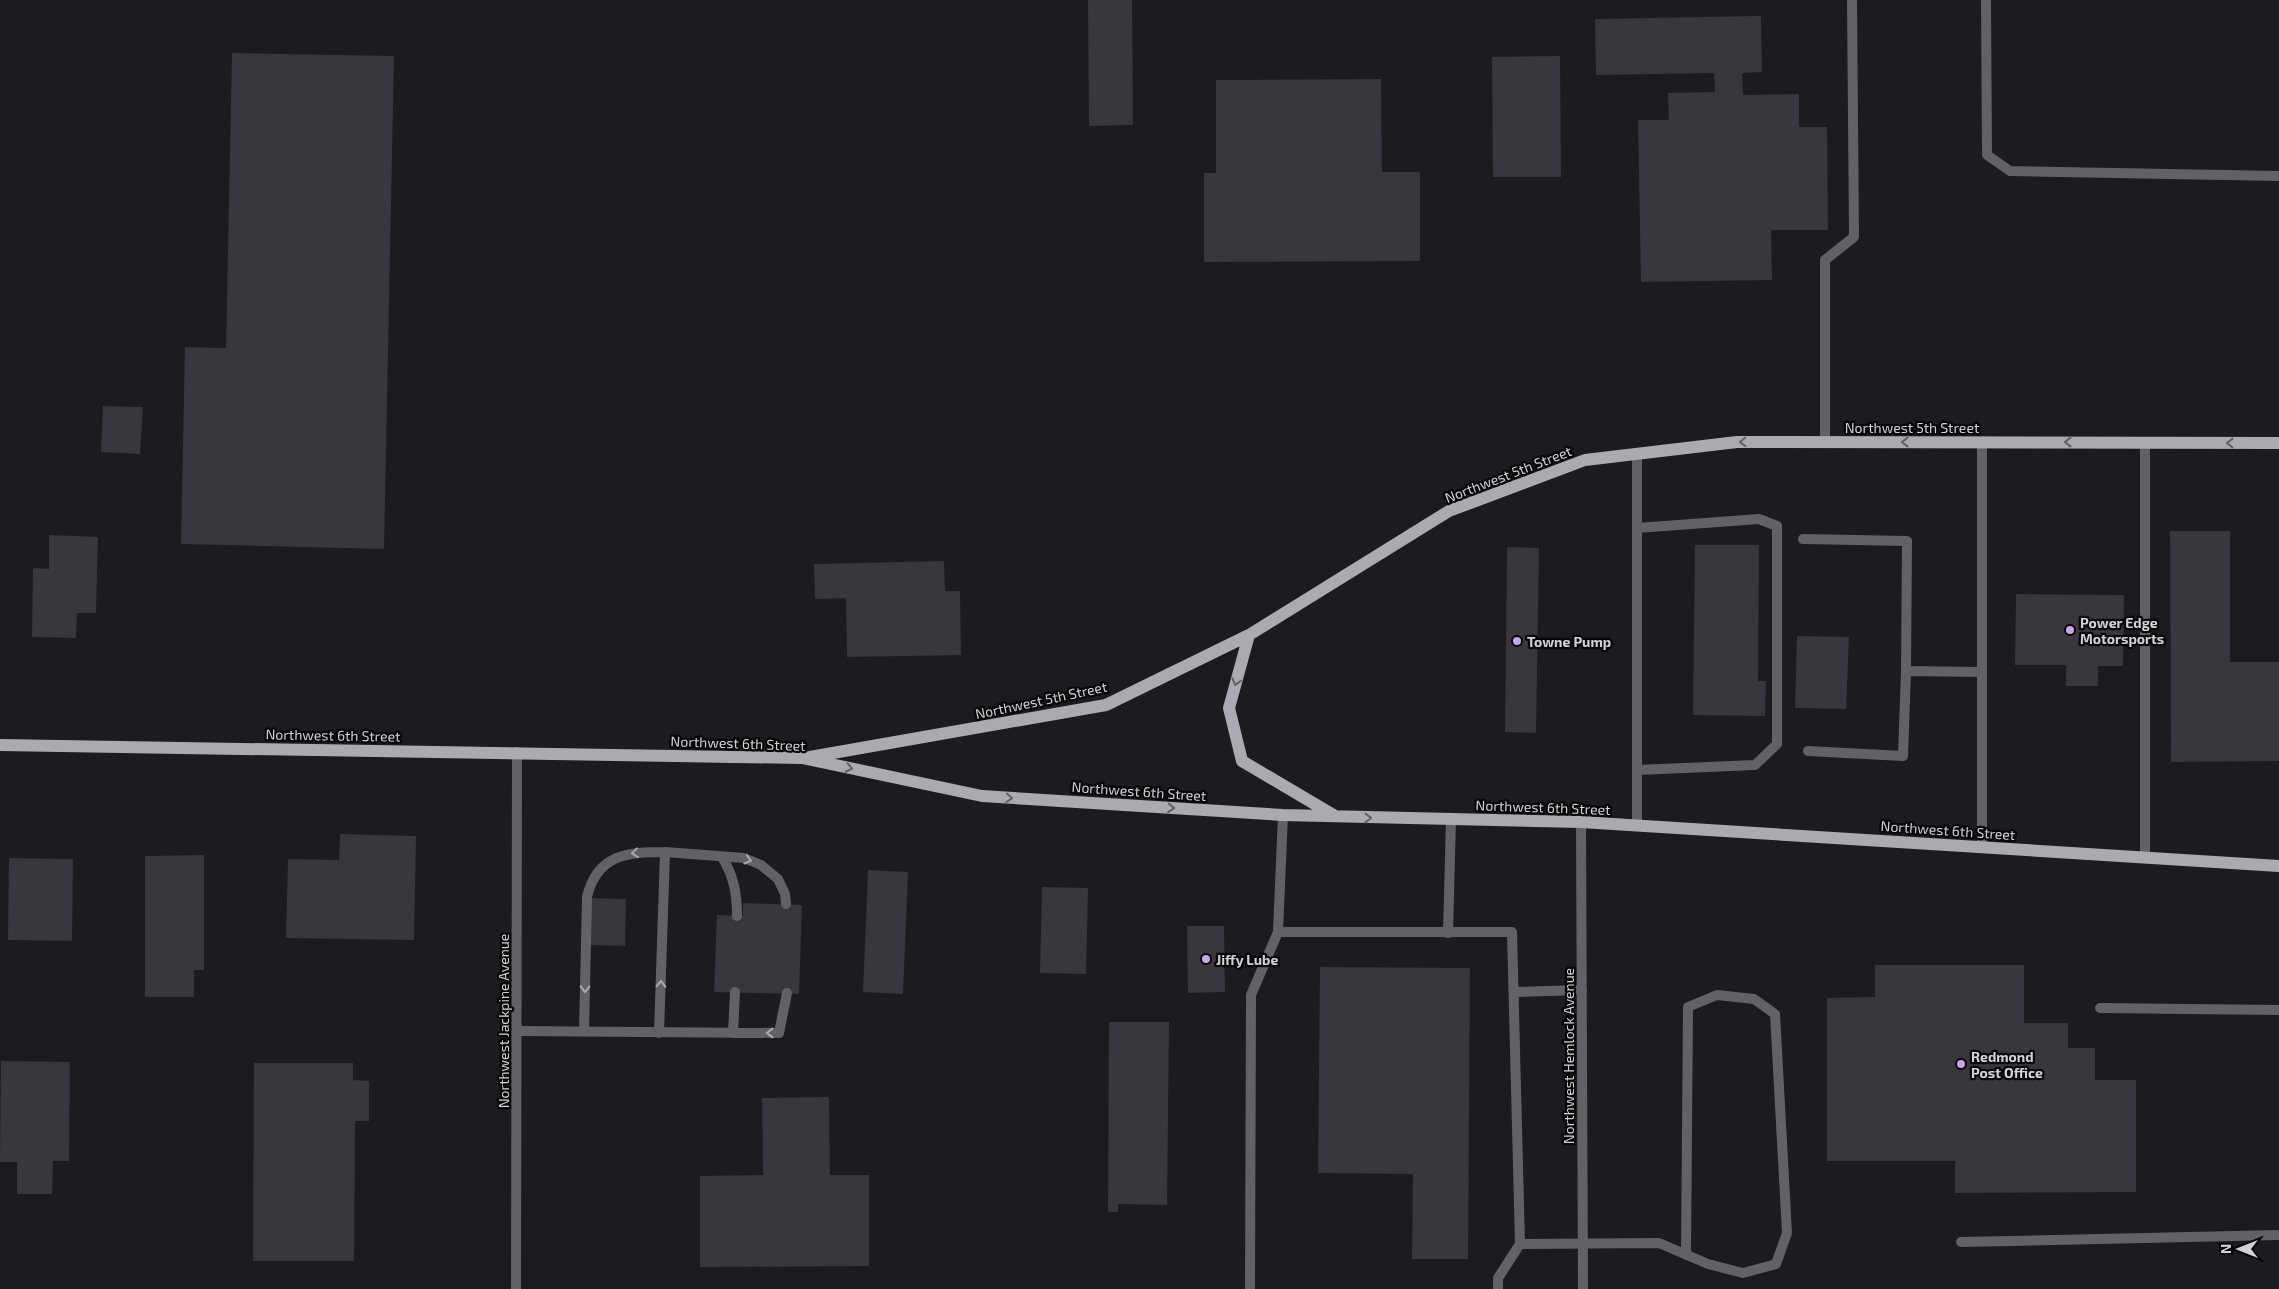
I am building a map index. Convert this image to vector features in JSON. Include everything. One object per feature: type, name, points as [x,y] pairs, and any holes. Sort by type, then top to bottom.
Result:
[{"type":"main road","name":"Northwest 5th Street","points":[[802,758],[1106,705],[1249,635],[1449,511],[1586,460],[1738,442],[2279,443]]},
{"type":"main road","points":[[1249,635],[1229,708],[1242,761],[1336,817]]},
{"type":"main road","name":"Northwest 6th Street","points":[[0,745],[802,758],[982,796],[1283,815],[1581,822],[2279,866]]},
{"type":"street","points":[[1825,442],[1825,260],[1854,237],[1852,0]]},
{"type":"street","points":[[1986,0],[1988,155],[2010,171],[2279,176]]},
{"type":"street","points":[[1982,442],[1982,847]]},
{"type":"street","points":[[2145,442],[2145,857]]},
{"type":"street","points":[[1636,826],[1637,454]]},
{"type":"street","points":[[1636,770],[1755,765],[1777,744],[1777,526],[1759,519],[1637,528]]},
{"type":"street","points":[[1803,539],[1907,541],[1906,672],[1902,756],[1808,751]]},
{"type":"street","points":[[1906,672],[1982,672]]},
{"type":"street","name":"Northwest Jackpine Avenue","points":[[516,1289],[517,752]]},
{"type":"street","points":[[1250,1289],[1251,995],[1278,932],[1283,815]]},
{"type":"street","points":[[1448,933],[1451,820]]},
{"type":"street","name":"Northwest Hemlock Avenue","points":[[1581,822],[1583,1289]]},
{"type":"street","points":[[584,1032],[587,897],[590,883],[602,868],[618,856],[637,852],[665,852],[704,853],[722,857],[744,858],[761,865],[778,879],[786,904]]},
{"type":"street","points":[[659,1033],[665,852]]},
{"type":"street","points":[[722,857],[730,871],[737,894],[737,916]]},
{"type":"street","points":[[1278,932],[1512,932],[1520,1244],[1498,1278],[1498,1289]]},
{"type":"street","points":[[1514,992],[1582,990]]},
{"type":"street","points":[[734,1033],[735,992]]},
{"type":"street","points":[[517,1031],[779,1033],[787,994]]},
{"type":"street","points":[[1520,1244],[1658,1243],[1686,1255],[1708,1264],[1743,1273],[1776,1264],[1787,1233],[1775,1014],[1754,1000],[1717,995],[1688,1007],[1686,1255]]},
{"type":"street","points":[[2100,1008],[2279,1010]]},
{"type":"street","points":[[1961,1242],[2279,1235]]},
{"type":"building","points":[[1088,0],[1132,0],[1133,125],[1089,126]]},
{"type":"building","points":[[1761,16],[1762,72],[1742,73],[1743,95],[1799,94],[1799,127],[1827,127],[1828,230],[1771,230],[1772,280],[1641,282],[1638,120],[1669,120],[1668,93],[1715,92],[1714,73],[1596,75],[1595,19]]},
{"type":"building","points":[[232,53],[394,56],[384,549],[181,544],[185,347],[226,348]]},
{"type":"building","points":[[1560,56],[1561,177],[1493,177],[1492,57]]},
{"type":"building","points":[[1381,79],[1382,172],[1420,172],[1420,261],[1204,262],[1204,173],[1216,173],[1216,80]]},
{"type":"building","points":[[103,406],[143,407],[140,454],[101,452]]},
{"type":"building","points":[[2170,531],[2230,531],[2230,662],[2279,662],[2279,761],[2171,762]]},
{"type":"building","points":[[49,535],[98,537],[96,613],[77,613],[76,638],[32,637],[33,568],[49,569]]},
{"type":"building","points":[[1695,545],[1759,545],[1758,681],[1766,681],[1765,716],[1693,715]]},
{"type":"building","points":[[1507,547],[1539,548],[1536,733],[1505,732]]},
{"type":"building","points":[[944,561],[945,591],[960,591],[961,655],[847,657],[846,598],[815,599],[814,564]]},
{"type":"building","name":"Power Edge Motorsports","points":[[2016,594],[2124,595],[2123,666],[2098,666],[2098,686],[2066,686],[2066,665],[2015,665]]},
{"type":"building","points":[[1797,636],[1849,637],[1846,709],[1795,708]]},
{"type":"building","points":[[340,834],[416,836],[414,940],[286,938],[288,859],[339,860]]},
{"type":"building","points":[[204,855],[204,970],[194,970],[194,997],[145,997],[145,856]]},
{"type":"building","points":[[9,858],[73,859],[72,941],[8,940]]},
{"type":"building","points":[[868,870],[908,872],[903,994],[863,992]]},
{"type":"building","points":[[1042,887],[1088,888],[1086,974],[1040,973]]},
{"type":"building","points":[[590,898],[626,899],[625,946],[590,945]]},
{"type":"building","points":[[743,903],[802,905],[799,994],[714,992],[717,915],[743,916]]},
{"type":"building","name":"Jiffy Lube","points":[[1187,926],[1224,926],[1225,992],[1188,993]]},
{"type":"building","name":"Redmond Post Office","points":[[1875,965],[2024,965],[2024,1023],[2068,1023],[2068,1048],[2095,1048],[2095,1080],[2136,1080],[2136,1192],[1955,1193],[1955,1161],[1827,1161],[1827,998],[1875,997]]},
{"type":"building","points":[[1320,967],[1470,968],[1468,1259],[1412,1259],[1413,1174],[1318,1173]]},
{"type":"building","points":[[1109,1022],[1169,1022],[1167,1205],[1118,1204],[1118,1212],[1108,1212]]},
{"type":"building","points":[[1,1061],[70,1062],[69,1161],[53,1161],[52,1194],[17,1194],[17,1162],[0,1162]]},
{"type":"building","points":[[254,1063],[353,1063],[353,1080],[369,1081],[369,1121],[355,1121],[354,1261],[253,1261]]},
{"type":"building","points":[[829,1097],[830,1175],[869,1175],[869,1266],[700,1267],[700,1176],[763,1175],[762,1098]]},
{"type":"place","name":"Power Edge Motorsports","points":[[2070,630]]},
{"type":"place","name":"Towne Pump","points":[[1517,641]]},
{"type":"place","name":"Jiffy Lube","points":[[1206,959]]},
{"type":"place","name":"Redmond Post Office","points":[[1961,1064]]}]
